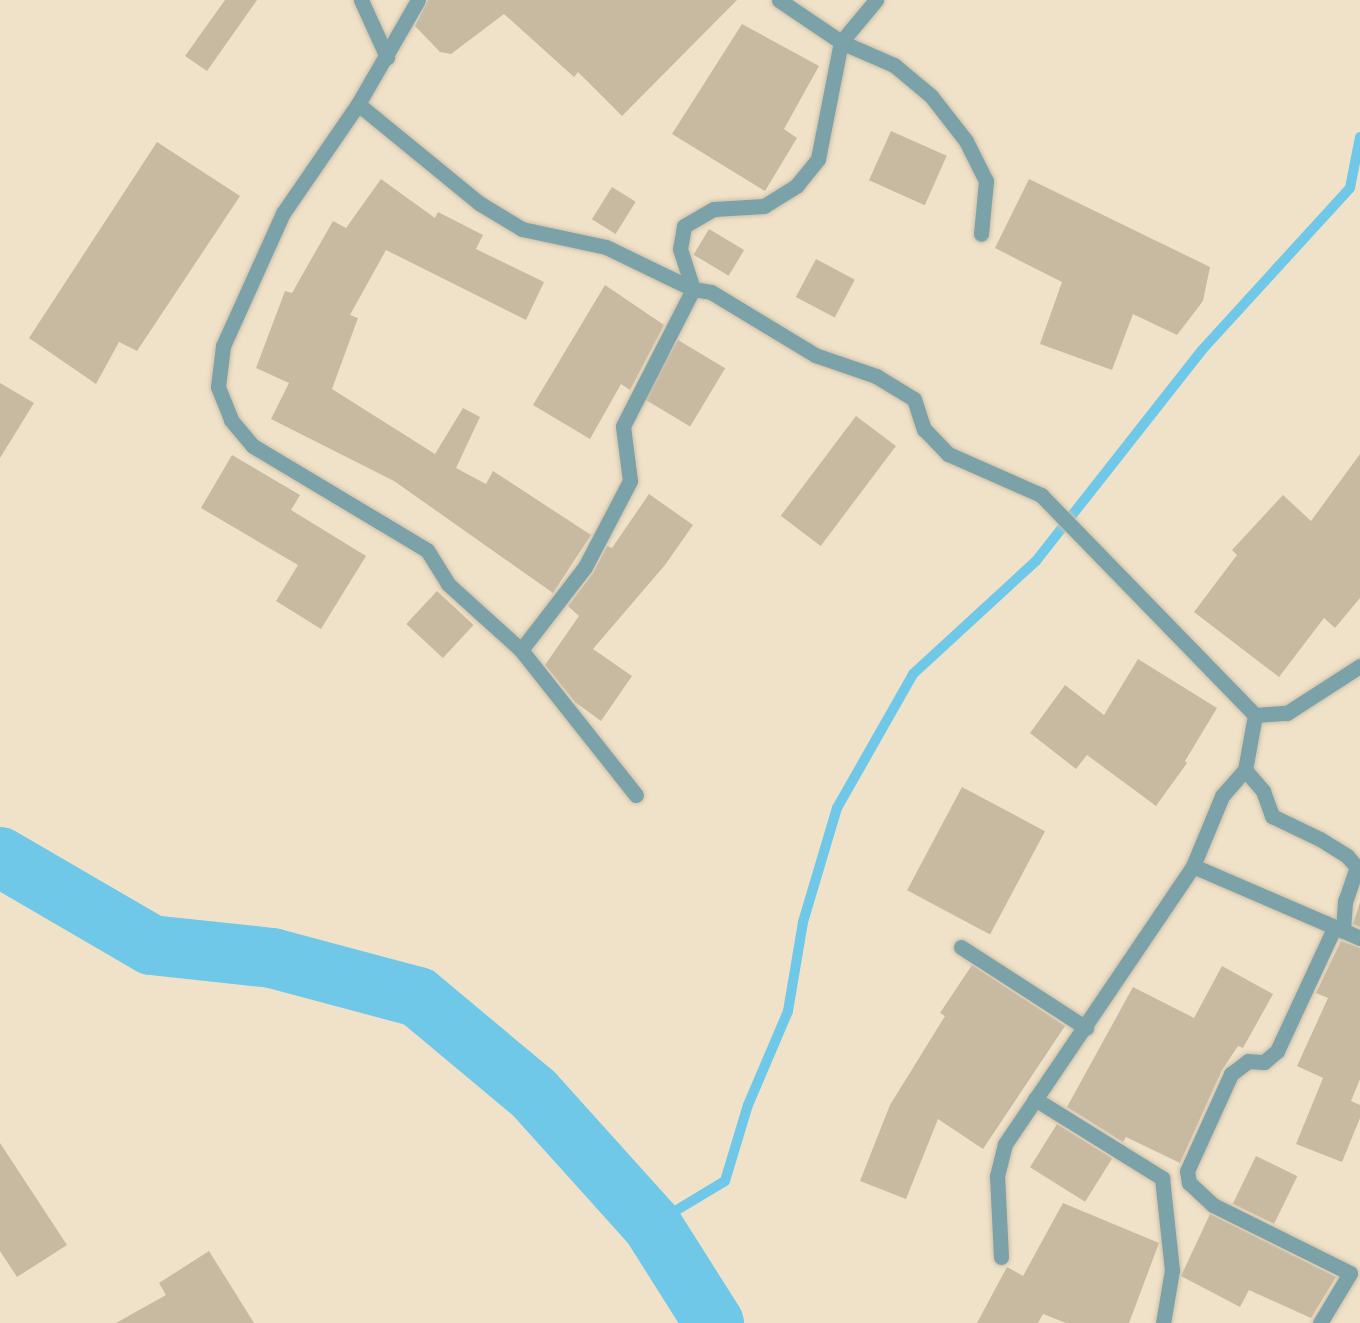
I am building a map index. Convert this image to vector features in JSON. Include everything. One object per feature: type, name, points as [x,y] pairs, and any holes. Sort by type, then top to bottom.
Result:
[{"type":"street","points":[[361,0],[387,57]]},
{"type":"street","points":[[418,0],[358,104],[284,213],[223,346],[219,387],[231,420],[253,446],[427,550],[448,584],[521,650],[636,795]]},
{"type":"street","points":[[779,0],[841,42],[894,65],[931,96],[966,141],[986,181],[981,234]]},
{"type":"street","points":[[521,650],[585,567],[630,481],[623,426],[693,289],[680,249],[684,226],[714,209],[764,206],[797,185],[818,159],[841,42],[876,0]]},
{"type":"street","points":[[358,104],[479,203],[522,229],[606,247],[693,289],[711,292],[815,355],[876,376],[914,399],[924,429],[948,454],[1041,495],[1255,715],[1287,713],[1360,666]]},
{"type":"street","points":[[1001,1257],[997,1176],[1005,1144],[1086,1028],[1193,866],[1222,796],[1245,770],[1255,715]]},
{"type":"street","points":[[1245,770],[1263,791],[1272,816],[1320,839],[1347,856],[1357,867],[1338,930],[1277,1051],[1264,1062],[1248,1061],[1231,1074],[1187,1171],[1189,1183],[1213,1206],[1350,1273],[1320,1323]]},
{"type":"street","points":[[1193,866],[1360,938]]},
{"type":"street","points":[[961,947],[1086,1028]]},
{"type":"street","points":[[1035,1099],[1162,1178],[1172,1270],[1163,1323]]},
{"type":"building","points":[[225,0],[257,0],[207,71],[185,56]]},
{"type":"building","points":[[428,0],[737,0],[622,116],[578,72],[574,77],[504,14],[451,54],[440,52],[415,26]]},
{"type":"building","points":[[742,24],[819,66],[784,129],[797,138],[765,191],[672,134]]},
{"type":"building","points":[[891,131],[947,156],[925,205],[869,180]]},
{"type":"building","points":[[157,142],[240,196],[137,351],[119,342],[96,384],[29,338]]},
{"type":"building","points":[[381,179],[435,218],[438,212],[483,235],[476,249],[544,282],[526,320],[386,250],[350,315],[358,318],[332,389],[435,454],[463,408],[480,417],[456,468],[486,484],[493,471],[591,535],[553,593],[394,481],[271,419],[289,383],[256,368],[285,291],[292,293],[333,221],[346,228]]},
{"type":"building","points":[[1029,179],[1210,267],[1203,301],[1177,335],[1133,314],[1112,370],[1040,344],[1062,282],[995,248]]},
{"type":"building","points":[[612,187],[636,202],[616,234],[592,219]]},
{"type":"building","points":[[709,229],[744,250],[729,276],[694,255]]},
{"type":"building","points":[[816,259],[855,280],[835,318],[796,297]]},
{"type":"building","points":[[605,285],[664,325],[630,390],[621,384],[590,439],[533,405]]},
{"type":"building","points":[[678,340],[725,368],[690,427],[643,398]]},
{"type":"building","points":[[0,383],[34,403],[0,458]]},
{"type":"building","points":[[856,416],[896,446],[821,546],[781,516]]},
{"type":"building","points":[[1360,454],[1360,598],[1335,628],[1324,618],[1279,677],[1194,612],[1237,555],[1232,550],[1283,495],[1311,521]]},
{"type":"building","points":[[232,455],[300,495],[291,510],[366,556],[321,629],[276,601],[298,565],[201,508]]},
{"type":"building","points":[[649,494],[693,525],[665,565],[593,649],[632,676],[601,721],[575,702],[545,665],[579,616],[568,606],[593,573],[607,546],[612,548]]},
{"type":"building","points":[[437,591],[474,625],[443,658],[406,624]]},
{"type":"building","points":[[1138,659],[1217,708],[1185,761],[1187,763],[1156,806],[1087,755],[1076,769],[1030,733],[1065,685],[1104,715]]},
{"type":"building","points":[[962,787],[1045,831],[990,934],[907,890]]},
{"type":"building","points":[[1360,902],[1360,927],[1353,924]]},
{"type":"building","points":[[1341,941],[1360,948],[1360,1079],[1351,1101],[1360,1105],[1360,1118],[1342,1162],[1296,1144],[1323,1078],[1297,1066],[1328,998],[1316,993]]},
{"type":"building","points":[[972,965],[1065,1026],[983,1149],[938,1119],[906,1199],[860,1181],[890,1105],[945,1016],[940,1013]]},
{"type":"building","points":[[1222,966],[1273,994],[1243,1048],[1238,1046],[1222,1070],[1180,1163],[1126,1137],[1123,1142],[1067,1107],[1133,987],[1194,1018]]},
{"type":"building","points":[[1057,1124],[1112,1158],[1085,1202],[1030,1167]]},
{"type":"building","points":[[0,1143],[67,1245],[17,1277],[0,1251]]},
{"type":"building","points":[[1256,1156],[1297,1176],[1274,1224],[1233,1204]]},
{"type":"building","points":[[1063,1203],[1159,1243],[1129,1323],[1066,1323],[1043,1314],[1038,1323],[977,1323],[1007,1267],[1023,1276]]},
{"type":"building","points":[[1210,1214],[1336,1277],[1311,1318],[1249,1290],[1240,1307],[1181,1276]]},
{"type":"building","points":[[209,1251],[254,1323],[116,1323],[166,1295],[159,1283]]},
{"type":"waterway","points":[[652,1225],[725,1181],[748,1105],[788,1011],[803,922],[837,808],[913,674],[1036,561],[1202,350],[1350,188],[1360,137]]},
{"type":"waterway","points":[[0,857],[151,945],[272,958],[418,997],[534,1094],[652,1225],[714,1323]]}]
